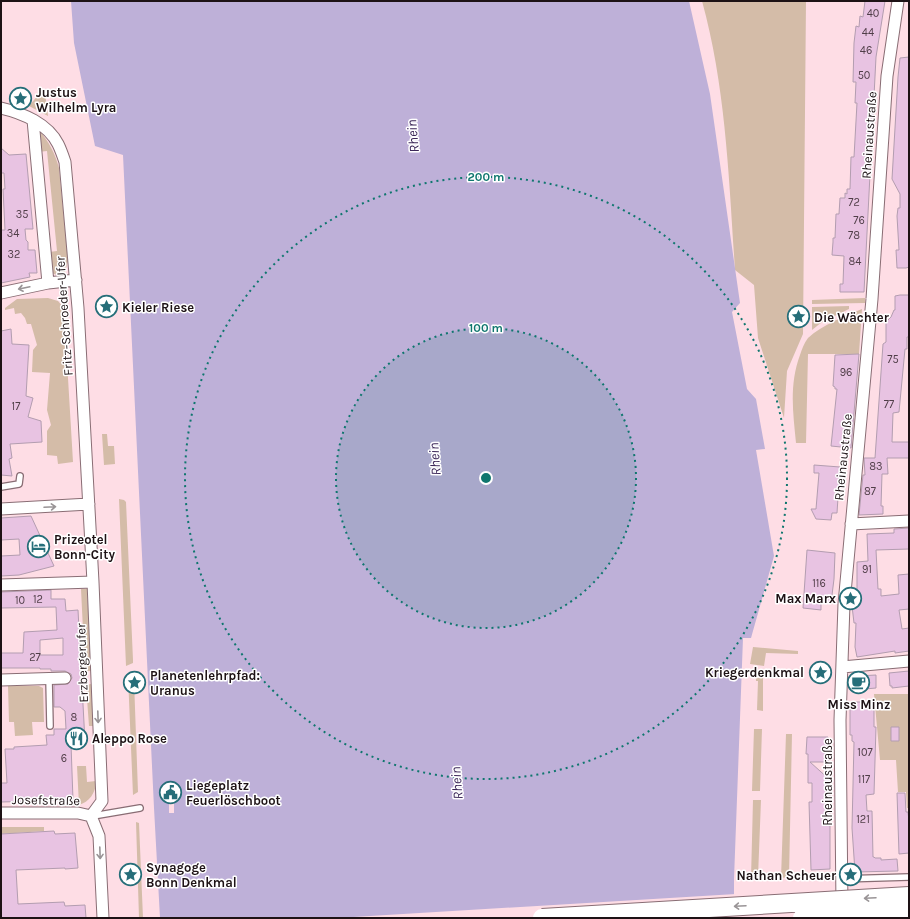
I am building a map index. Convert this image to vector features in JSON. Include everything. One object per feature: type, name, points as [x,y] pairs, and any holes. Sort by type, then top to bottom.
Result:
[{"type":"main road","points":[[542,918],[909,896]]},
{"type":"main road","points":[[802,918],[909,912]]},
{"type":"street","name":"Rheinaustraße","points":[[842,918],[840,720],[844,604],[850,524],[859,450],[872,299],[887,76],[898,1]]},
{"type":"street","points":[[1,108],[15,111],[33,120]]},
{"type":"street","name":"Fritz-Schroeder-Ufer","points":[[33,120],[48,130],[58,144],[65,162],[76,280],[89,504]]},
{"type":"street","name":"Fritz-Schroeder-Ufer","points":[[33,120],[48,283]]},
{"type":"street","points":[[1,293],[48,283],[76,280]]},
{"type":"street","points":[[1,509],[89,504]]},
{"type":"street","name":"Erzbergerufer","points":[[89,504],[102,801],[90,816]]},
{"type":"street","points":[[850,524],[909,521]]},
{"type":"street","points":[[1,585],[93,582]]},
{"type":"street","points":[[842,668],[909,661]]},
{"type":"street","points":[[1,680],[65,678]]},
{"type":"street","name":"Josefstraße","points":[[1,813],[78,814],[90,816]]},
{"type":"street","points":[[90,816],[99,836],[103,918]]},
{"type":"lane","points":[[1,487],[18,484],[20,476]]},
{"type":"lane","points":[[50,679],[50,726]]},
{"type":"lane","points":[[90,816],[140,808]]},
{"type":"lane","points":[[841,879],[909,877]]},
{"type":"shaded area","points":[[702,1],[806,1],[803,334],[787,371],[784,418],[758,338],[754,285],[735,270],[728,168],[721,101],[710,34]]},
{"type":"shaded area","points":[[45,93],[48,116],[29,106],[39,94]]},
{"type":"shaded area","points":[[39,130],[56,157],[59,168],[68,261],[65,272],[59,276],[52,273],[49,252],[57,251],[47,151],[38,152]]},
{"type":"shaded area","points":[[48,298],[58,301],[63,307],[64,311],[73,462],[58,464],[57,456],[47,455],[47,431],[51,425],[47,410],[50,373],[32,372],[33,350],[37,345],[31,324],[27,324],[21,313],[15,314],[14,308],[5,310],[5,308],[17,299]]},
{"type":"shaded area","points":[[865,298],[865,303],[812,304],[812,300]]},
{"type":"shaded area","points":[[849,306],[849,309],[822,322],[812,330],[812,307]]},
{"type":"shaded area","points":[[862,309],[859,354],[808,354],[806,443],[796,443],[793,388],[794,377],[804,344],[808,338],[820,329],[834,321]]},
{"type":"shaded area","points":[[102,434],[107,434],[108,446],[114,446],[115,464],[104,465]]},
{"type":"shaded area","points":[[119,499],[126,502],[133,660],[133,663],[126,666]]},
{"type":"shaded area","points":[[81,589],[87,589],[91,671],[85,671]]},
{"type":"shaded area","points":[[753,647],[798,651],[798,654],[766,653],[764,666],[750,664]]},
{"type":"shaded area","points":[[128,676],[134,680],[138,792],[133,795]]},
{"type":"shaded area","points":[[756,678],[763,678],[763,711],[757,710],[758,681],[756,681]]},
{"type":"shaded area","points":[[91,684],[93,726],[89,726],[86,685]]},
{"type":"shaded area","points":[[8,686],[39,686],[43,688],[44,722],[32,722],[33,735],[15,736],[14,722],[9,722]]},
{"type":"shaded area","points":[[874,694],[909,694],[909,808],[907,808],[906,792],[898,792],[896,760],[880,760]]},
{"type":"shaded area","points":[[754,729],[762,729],[760,791],[752,791]]},
{"type":"shaded area","points":[[786,734],[792,734],[789,877],[781,878]]},
{"type":"shaded area","points":[[77,766],[86,766],[87,782],[96,781],[95,789],[89,799],[83,804],[79,805]]},
{"type":"shaded area","points":[[753,800],[761,800],[758,877],[751,878]]},
{"type":"shaded area","points":[[136,822],[139,823],[143,918],[139,918]]},
{"type":"shaded area","points":[[1,827],[44,827],[44,831],[1,834]]},
{"type":"water","name":"Rhein","points":[[71,1],[689,1],[710,94],[740,303],[732,312],[747,389],[756,399],[765,449],[756,450],[774,556],[751,638],[743,638],[734,879],[734,918],[160,918],[123,155],[95,146],[74,43]]},
{"type":"pier","name":"Liegeplatz Feuerlöschboot","points":[[166,784],[174,784],[174,813],[169,813],[169,800],[166,799]]},
{"type":"pier","points":[[736,894],[736,918],[337,918]]},
{"type":"building","points":[[865,1],[885,1],[876,57],[864,292],[840,292],[840,284],[843,284],[844,256],[832,255],[833,238],[835,238],[836,214],[839,214],[840,198],[845,198],[847,189],[850,189],[851,157],[854,157],[857,103],[855,103],[856,82],[853,82],[854,43],[856,26],[859,27],[860,16],[863,17]]},
{"type":"building","points":[[909,57],[909,267],[897,268],[896,250],[899,250],[897,216],[898,208],[900,208],[900,194],[892,179],[900,58]]},
{"type":"building","points":[[1,148],[9,155],[26,154],[33,229],[25,229],[26,240],[28,242],[28,250],[35,250],[37,273],[29,273],[30,277],[1,283],[1,230],[5,230],[3,189],[5,189],[4,173],[1,173]]},
{"type":"building","points":[[909,295],[909,337],[907,337],[907,349],[905,349],[899,412],[893,413],[892,442],[909,442],[909,458],[887,458],[888,474],[882,474],[881,506],[883,506],[883,514],[859,515],[863,475],[865,475],[864,458],[875,458],[883,344],[886,342],[886,322],[895,310],[895,296]]},
{"type":"building","points":[[11,329],[12,344],[29,345],[26,396],[33,398],[28,417],[41,421],[42,442],[10,444],[12,458],[9,459],[12,476],[1,475],[1,331]]},
{"type":"building","points":[[859,354],[851,448],[831,446],[837,389],[833,386],[835,355]]},
{"type":"building","points":[[814,465],[840,467],[837,513],[832,513],[831,520],[816,519],[811,509],[816,509],[819,473],[814,473]]},
{"type":"building","points":[[31,516],[54,566],[19,575],[1,576],[1,556],[20,555],[19,539],[1,540],[1,518]]},
{"type":"building","points":[[909,528],[909,549],[876,550],[878,589],[881,589],[881,596],[899,594],[898,575],[909,574],[909,609],[899,610],[902,629],[909,628],[909,651],[895,653],[895,651],[857,657],[855,647],[856,623],[854,623],[852,606],[854,590],[857,590],[857,562],[868,561],[867,534],[894,533],[894,529]]},
{"type":"building","points":[[807,550],[835,553],[831,603],[821,602],[821,610],[803,608]]},
{"type":"building","points":[[51,590],[51,599],[65,599],[66,611],[78,610],[85,742],[82,742],[83,744],[71,744],[73,800],[1,802],[1,783],[7,783],[5,749],[47,745],[46,735],[54,735],[54,729],[66,729],[65,711],[60,707],[54,707],[54,685],[68,684],[72,678],[71,674],[65,671],[51,671],[51,669],[1,668],[1,653],[23,653],[24,632],[57,630],[56,607],[1,608],[1,592]],"holes":[[[63,638],[63,655],[40,655],[40,640]]]},
{"type":"building","points":[[909,671],[909,686],[892,688],[892,686],[890,686],[889,673]]},
{"type":"building","points":[[876,675],[876,688],[854,690],[854,680],[857,676]]},
{"type":"building","points":[[874,702],[874,727],[876,727],[874,794],[866,795],[867,811],[872,811],[873,857],[881,858],[881,860],[897,859],[898,871],[855,872],[852,828],[854,742],[852,741],[852,735],[850,735],[850,703]]},
{"type":"building","points":[[891,727],[899,727],[899,741],[891,741]]},
{"type":"building","points":[[807,737],[828,737],[828,762],[810,762],[830,780],[830,869],[811,870],[809,802],[812,802],[812,783],[808,783],[808,754],[806,754]]},
{"type":"building","points":[[897,793],[905,793],[906,812],[908,812],[909,821],[909,853],[899,854]]},
{"type":"building","points":[[54,831],[55,834],[75,833],[78,868],[16,870],[18,904],[64,902],[65,906],[85,905],[86,918],[1,918],[1,834]]},
{"type":"tram line","points":[[635,918],[909,902]]},
{"type":"place","name":"Justus Wilhelm Lyra","points":[[21,99]]},
{"type":"place","name":"Kieler Riese","points":[[107,307]]},
{"type":"place","name":"Die Wächter","points":[[798,317]]},
{"type":"place","name":"Prizeotel Bonn-City","points":[[39,546]]},
{"type":"place","name":"Max Marx","points":[[851,598]]},
{"type":"place","name":"Kriegerdenkmal","points":[[820,672]]},
{"type":"place","name":"Planetenlehrpfad: Uranus","points":[[134,682]]},
{"type":"place","name":"Miss Minz","points":[[859,682]]},
{"type":"place","name":"Aleppo Rose","points":[[77,738]]},
{"type":"place","name":"Liegeplatz Feuerlöschboot","points":[[170,792]]},
{"type":"place","name":"Synagoge Bonn Denkmal","points":[[130,874]]},
{"type":"place","name":"Nathan Scheuer","points":[[851,875]]}]
